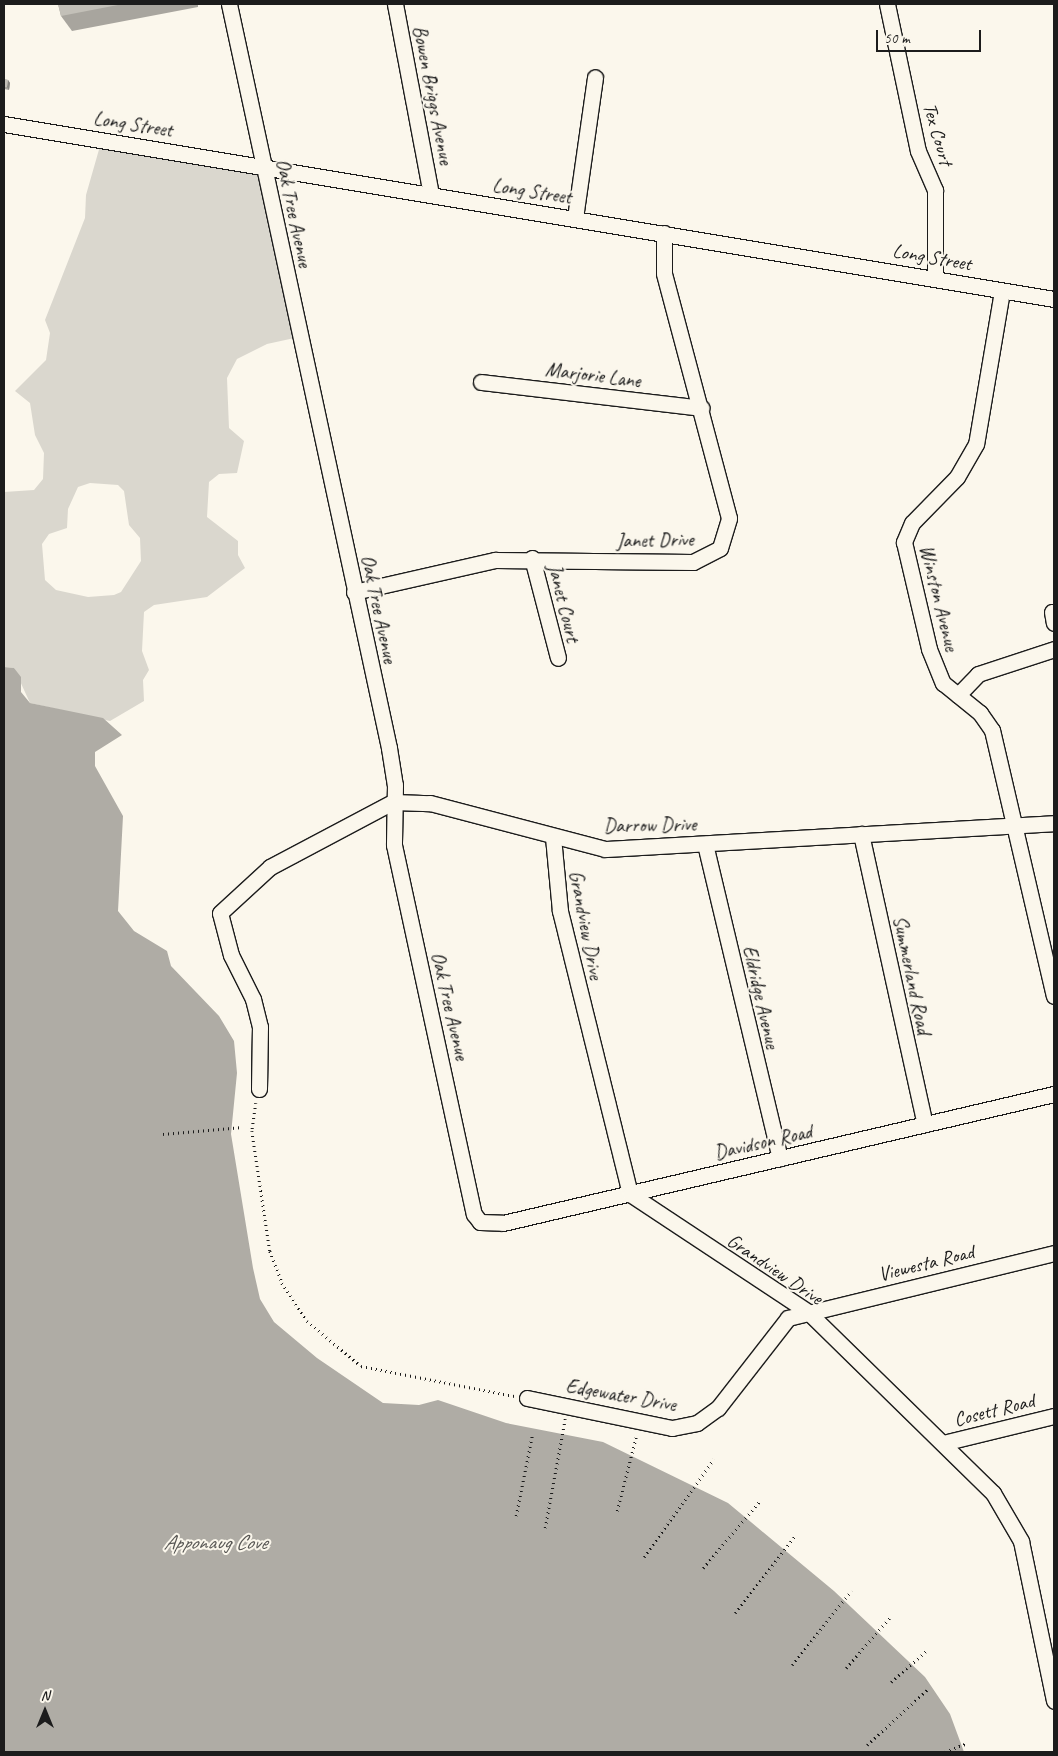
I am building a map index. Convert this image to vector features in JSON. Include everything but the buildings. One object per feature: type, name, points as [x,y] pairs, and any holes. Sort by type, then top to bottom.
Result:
[{"type":"street","name":"Oak Tree Avenue","points":[[229,4],[262,166],[393,769],[394,845],[406,909],[474,1214],[480,1222]]},
{"type":"street","name":"Bowen Briggs Avenue","points":[[395,4],[431,194]]},
{"type":"street","name":"Tex Court","points":[[888,4],[918,151],[935,190],[935,277]]},
{"type":"street","points":[[575,218],[595,77]]},
{"type":"street","name":"Long Street","points":[[4,124],[935,277],[1002,291],[1054,299]]},
{"type":"street","name":"Janet Drive","points":[[354,592],[495,560],[532,558],[693,562],[713,555],[727,532],[729,518],[664,273],[664,233]]},
{"type":"street","name":"Winston Avenue","points":[[1002,291],[976,444],[957,477],[912,523],[904,542],[929,649],[943,683],[958,695],[992,730],[1017,825],[1054,996]]},
{"type":"street","name":"Marjorie Lane","points":[[481,382],[701,408]]},
{"type":"street","name":"Janet Court","points":[[532,558],[558,658]]},
{"type":"street","points":[[958,695],[978,674],[1054,649]]},
{"type":"street","name":"Darrow Drive","points":[[258,1089],[260,1027],[253,999],[221,924],[224,908],[270,867],[393,802],[430,802],[553,837],[605,849],[1054,823]]},
{"type":"street","name":"Summerland Road","points":[[861,834],[925,1124]]},
{"type":"street","name":"Grandview Drive","points":[[553,837],[560,911],[630,1194],[808,1312],[993,1493],[1021,1541],[1054,1701]]},
{"type":"street","name":"Eldridge Avenue","points":[[705,844],[780,1158]]},
{"type":"street","name":"Davidson Road","points":[[480,1222],[503,1223],[1054,1094]]},
{"type":"street","name":"Viewesta Road","points":[[808,1312],[1054,1253]]},
{"type":"street","name":"Edgewater Drive","points":[[527,1398],[672,1428],[697,1423],[718,1408],[788,1318],[808,1312]]},
{"type":"street","name":"Cosett Road","points":[[943,1443],[1054,1416]]},
{"type":"path","points":[[258,1089],[252,1131],[260,1210],[275,1268],[307,1321],[361,1366],[527,1398]]},
{"type":"path","points":[[163,1134],[243,1127]]},
{"type":"path","points":[[545,1528],[565,1419]]},
{"type":"path","points":[[516,1516],[532,1436]]},
{"type":"path","points":[[617,1511],[636,1437]]},
{"type":"path","points":[[644,1557],[714,1459]]},
{"type":"path","points":[[703,1568],[759,1502]]},
{"type":"path","points":[[735,1613],[795,1536]]},
{"type":"path","points":[[792,1665],[851,1591]]},
{"type":"path","points":[[846,1668],[891,1616]]},
{"type":"path","points":[[891,1682],[926,1651]]},
{"type":"path","points":[[867,1745],[929,1688]]},
{"type":"path","points":[[945,1752],[965,1744]]},
{"type":"shaded area","points":[[102,139],[262,164],[299,337],[267,344],[237,359],[227,378],[229,428],[244,441],[237,473],[219,474],[209,482],[207,517],[238,541],[238,555],[245,568],[207,597],[154,605],[144,612],[142,651],[149,670],[143,680],[144,701],[110,721],[30,703],[14,668],[4,667],[4,492],[34,490],[43,479],[44,453],[35,435],[30,403],[15,391],[46,360],[50,333],[45,320],[85,218],[86,195]],"holes":[[[90,483],[118,485],[124,491],[129,525],[140,538],[141,561],[121,592],[114,595],[88,597],[56,590],[45,580],[42,544],[49,534],[67,528],[68,509],[78,487]]]},
{"type":"water","name":"Apponaug Cove","points":[[4,667],[14,668],[21,677],[21,692],[30,703],[103,718],[122,735],[95,752],[95,766],[123,816],[118,911],[134,931],[167,951],[171,966],[219,1016],[234,1041],[237,1073],[231,1134],[253,1268],[260,1299],[274,1322],[317,1358],[383,1403],[419,1405],[438,1400],[506,1423],[603,1442],[728,1503],[834,1591],[925,1677],[950,1714],[964,1752],[4,1752]]}]
